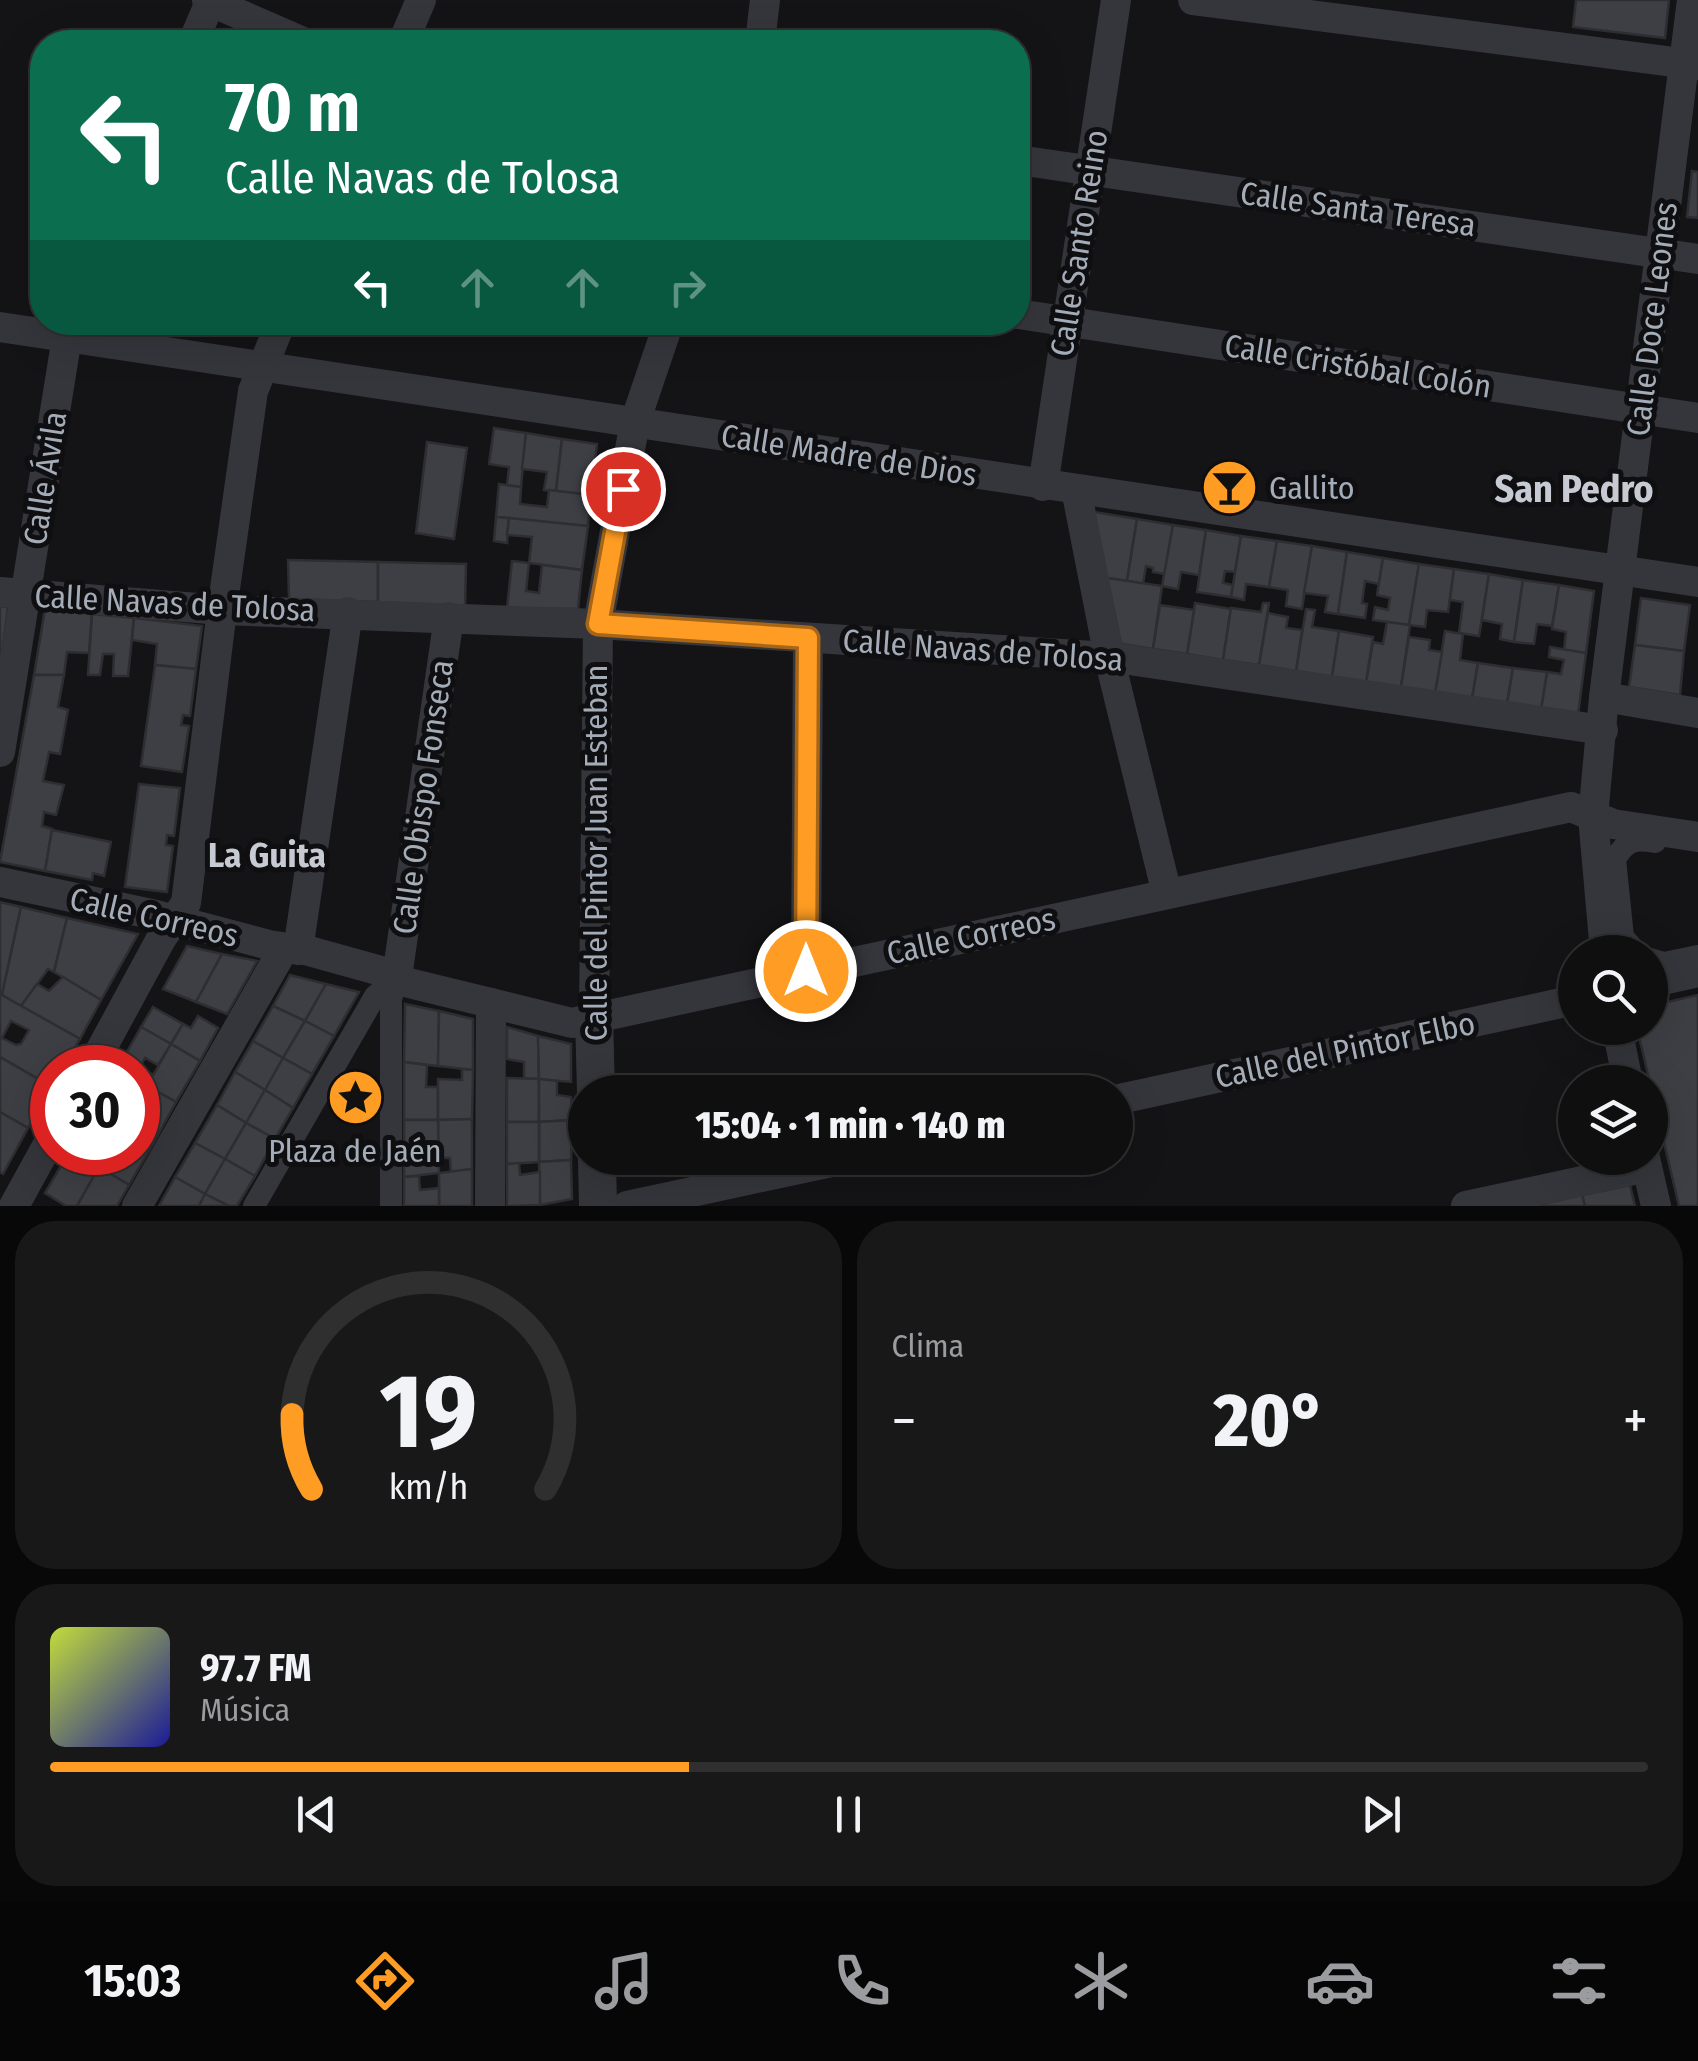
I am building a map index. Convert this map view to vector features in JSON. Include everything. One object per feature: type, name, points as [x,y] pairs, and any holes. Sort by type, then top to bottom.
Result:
[{"type":"street","points":[[197,30],[209,0],[276,30]]},
{"type":"street","points":[[407,30],[421,0]]},
{"type":"street","points":[[761,30],[765,0]]},
{"type":"street","name":"Calle Santo Reino","points":[[1043,486],[1116,0]]},
{"type":"street","points":[[1193,0],[1690,64]]},
{"type":"street","name":"Calle Doce Leones","points":[[1604,935],[1593,816],[1604,698],[1659,253],[1690,64],[1692,0]]},
{"type":"street","name":"Calle Santa Teresa","points":[[1030,162],[1698,259]]},
{"type":"street","name":"Calle Cristóbal Colón","points":[[1030,316],[1698,418]]},
{"type":"street","name":"Calle Madre de Dios","points":[[0,327],[30,328]]},
{"type":"street","name":"Calle Ávila","points":[[0,752],[13,594],[69,335]]},
{"type":"street","name":"Calle Madre de Dios","points":[[96,335],[262,367],[1698,582]]},
{"type":"street","points":[[103,1045],[186,903],[253,391],[275,335]]},
{"type":"street","name":"Calle del Pintor Juan Esteban","points":[[596,1075],[598,624],[636,422],[665,335]]},
{"type":"street","points":[[1076,490],[1109,657],[1167,894]]},
{"type":"street","name":"Calle Navas de Tolosa","points":[[13,594],[222,610],[598,624],[1109,657],[1602,730]]},
{"type":"street","points":[[138,1206],[291,949],[348,612]]},
{"type":"street","name":"Calle Obispo Fonseca","points":[[397,977],[448,617]]},
{"type":"street","points":[[806,971],[808,638]]},
{"type":"street","points":[[1604,698],[1698,712]]},
{"type":"street","name":"Calle Correos","points":[[0,882],[175,920],[572,1024],[1571,807],[1613,824],[1698,837]]},
{"type":"street","points":[[1624,935],[1614,860],[1624,846],[1637,839],[1698,848]]},
{"type":"street","points":[[1668,962],[1698,956]]},
{"type":"street","points":[[1668,979],[1698,972]]},
{"type":"street","points":[[254,1206],[375,996],[397,977]]},
{"type":"street","points":[[390,1206],[391,999],[397,977]]},
{"type":"street","points":[[490,1206],[491,1002]]},
{"type":"street","name":"Calle del Pintor Elbo","points":[[1133,1096],[1558,1004]]},
{"type":"street","points":[[0,1198],[14,1206],[31,1175]]},
{"type":"street","points":[[597,1175],[598,1206]]},
{"type":"street","points":[[627,1206],[771,1175]]},
{"type":"street","points":[[1466,1206],[1593,1175]]},
{"type":"street","points":[[1649,1175],[1656,1206]]},
{"type":"building","points":[[1576,0],[1669,0],[1665,38],[1573,27]]},
{"type":"building","points":[[1692,171],[1698,172],[1698,218],[1687,217]]},
{"type":"building","points":[[494,428],[526,433],[521,487],[507,485],[509,467],[489,464]]},
{"type":"building","points":[[526,433],[562,439],[556,491],[544,490],[547,472],[522,469]]},
{"type":"building","points":[[562,439],[597,444],[591,495],[556,491]]},
{"type":"building","points":[[427,442],[467,448],[454,539],[416,533]]},
{"type":"building","points":[[499,484],[521,487],[520,504],[547,507],[549,490],[591,495],[588,526],[496,517]]},
{"type":"building","points":[[1094,512],[1137,519],[1127,581],[1107,578]]},
{"type":"building","points":[[496,517],[509,518],[507,543],[494,541]]},
{"type":"building","points":[[509,518],[588,526],[582,570],[529,563],[532,537],[507,535]]},
{"type":"building","points":[[1137,519],[1173,525],[1165,574],[1146,566],[1143,584],[1127,581]]},
{"type":"building","points":[[1173,525],[1206,530],[1199,575],[1181,572],[1178,589],[1162,586]]},
{"type":"building","points":[[1206,530],[1241,536],[1235,572],[1225,571],[1223,583],[1233,585],[1231,597],[1197,592]]},
{"type":"building","points":[[1241,536],[1277,541],[1269,587],[1246,584],[1244,600],[1231,597]]},
{"type":"building","points":[[1277,541],[1312,546],[1302,609],[1286,606],[1288,590],[1269,587]]},
{"type":"building","points":[[1312,546],[1347,552],[1338,614],[1325,612],[1328,596],[1304,593]]},
{"type":"building","points":[[1347,552],[1383,558],[1379,584],[1365,581],[1365,618],[1338,614]]},
{"type":"building","points":[[1383,558],[1419,564],[1409,625],[1373,620],[1375,607],[1388,610],[1390,598],[1377,595]]},
{"type":"building","points":[[288,560],[378,562],[378,602],[289,599]]},
{"type":"building","points":[[512,561],[529,563],[526,591],[539,593],[542,565],[582,570],[578,609],[507,608]]},
{"type":"building","points":[[378,562],[466,564],[465,606],[378,602]]},
{"type":"building","points":[[1419,564],[1454,569],[1448,612],[1427,610],[1425,627],[1409,625]]},
{"type":"building","points":[[1454,569],[1489,574],[1479,636],[1459,633],[1463,602],[1450,600]]},
{"type":"building","points":[[1489,574],[1523,580],[1514,642],[1500,639],[1502,624],[1482,620]]},
{"type":"building","points":[[1107,578],[1162,586],[1153,649],[1121,644]]},
{"type":"building","points":[[1523,580],[1559,585],[1552,626],[1537,624],[1534,644],[1514,642]]},
{"type":"building","points":[[1559,585],[1594,591],[1586,653],[1564,650],[1566,632],[1552,629]]},
{"type":"building","points":[[1641,598],[1690,605],[1684,651],[1635,645]]},
{"type":"building","points":[[1195,603],[1231,609],[1223,660],[1187,654]]},
{"type":"building","points":[[1263,603],[1269,603],[1259,665],[1223,660],[1231,608],[1261,612]]},
{"type":"building","points":[[1160,605],[1194,610],[1187,654],[1153,649]]},
{"type":"building","points":[[0,606],[8,607],[0,670]]},
{"type":"building","points":[[45,609],[92,614],[89,653],[67,652],[64,675],[34,675]]},
{"type":"building","points":[[1306,609],[1315,610],[1312,627],[1339,631],[1332,677],[1296,671]]},
{"type":"building","points":[[1268,613],[1288,617],[1286,628],[1302,630],[1296,671],[1259,665]]},
{"type":"building","points":[[92,614],[134,618],[128,676],[113,676],[114,654],[103,654],[100,675],[88,675]]},
{"type":"building","points":[[134,618],[202,626],[196,669],[155,665],[157,644],[132,640]]},
{"type":"building","points":[[1387,622],[1410,625],[1401,687],[1366,682],[1373,642],[1383,644]]},
{"type":"building","points":[[1339,631],[1373,637],[1366,682],[1332,677]]},
{"type":"building","points":[[1445,631],[1463,634],[1460,660],[1478,663],[1472,699],[1435,693]]},
{"type":"building","points":[[1409,637],[1430,640],[1429,650],[1442,652],[1435,693],[1401,687]]},
{"type":"building","points":[[1635,645],[1684,651],[1680,695],[1629,687]]},
{"type":"building","points":[[1550,647],[1586,653],[1578,715],[1541,709],[1547,672],[1561,674],[1564,660],[1549,657]]},
{"type":"building","points":[[1478,663],[1513,668],[1507,704],[1472,699]]},
{"type":"building","points":[[155,665],[196,669],[190,716],[183,715],[181,725],[189,726],[182,772],[141,766]]},
{"type":"building","points":[[1513,668],[1547,672],[1541,709],[1507,704]]},
{"type":"building","points":[[34,675],[64,675],[58,707],[68,710],[60,754],[49,752],[43,781],[64,785],[56,815],[44,812],[42,826],[52,829],[45,871],[0,862]]},
{"type":"building","points":[[139,784],[180,788],[174,836],[167,835],[166,845],[173,846],[167,892],[125,887]]},
{"type":"building","points":[[52,830],[111,842],[104,876],[93,873],[92,880],[45,871]]},
{"type":"building","points":[[0,902],[21,907],[2,995],[0,994]]},
{"type":"building","points":[[21,907],[67,918],[54,972],[48,969],[21,1006],[2,995]]},
{"type":"building","points":[[67,918],[138,934],[101,1000],[54,972]]},
{"type":"building","points":[[187,946],[222,954],[196,1002],[163,989]]},
{"type":"building","points":[[222,954],[257,961],[227,1014],[196,1002]]},
{"type":"building","points":[[290,975],[326,984],[305,1021],[273,1006]]},
{"type":"building","points":[[63,977],[101,1000],[80,1039],[21,1006],[37,984],[49,991]]},
{"type":"building","points":[[326,984],[359,992],[334,1036],[305,1021]]},
{"type":"building","points":[[0,994],[80,1039],[76,1045],[30,1045],[30,1074],[0,1057]],"holes":[[[11,1021],[29,1030],[21,1044],[2,1038]]]},
{"type":"building","points":[[1698,995],[1698,1206],[1679,1206],[1668,1159],[1668,1065],[1646,1065],[1641,1045],[1668,1045],[1668,1002]]},
{"type":"building","points":[[405,1004],[439,1011],[438,1066],[404,1062]]},
{"type":"building","points":[[273,1006],[305,1021],[283,1058],[253,1041]]},
{"type":"building","points":[[153,1007],[183,1024],[171,1044],[141,1027]]},
{"type":"building","points":[[439,1011],[473,1019],[473,1070],[438,1066]]},
{"type":"building","points":[[198,1016],[218,1028],[200,1061],[171,1044],[183,1024],[191,1028]]},
{"type":"building","points":[[305,1021],[334,1036],[312,1074],[283,1058]]},
{"type":"building","points":[[141,1027],[171,1044],[160,1062],[160,1045],[131,1045]]},
{"type":"building","points":[[507,1027],[538,1036],[539,1079],[524,1078],[524,1062],[507,1059]]},
{"type":"building","points":[[538,1036],[571,1044],[568,1082],[539,1079]]},
{"type":"building","points":[[253,1041],[283,1058],[265,1090],[235,1072]]},
{"type":"building","points":[[171,1044],[200,1061],[176,1102],[160,1093],[160,1063]]},
{"type":"building","points":[[0,1057],[30,1074],[30,1125],[28,1128],[0,1112]]},
{"type":"building","points":[[283,1058],[312,1074],[293,1108],[265,1090]]},
{"type":"building","points":[[404,1062],[427,1065],[426,1087],[438,1087],[438,1120],[404,1120]]},
{"type":"building","points":[[462,1069],[473,1070],[472,1119],[438,1120],[438,1079],[462,1080]]},
{"type":"building","points":[[235,1072],[265,1090],[246,1123],[217,1105]]},
{"type":"building","points":[[507,1078],[539,1079],[539,1122],[507,1122]]},
{"type":"building","points":[[539,1079],[557,1081],[557,1095],[568,1097],[568,1120],[539,1122]]},
{"type":"building","points":[[265,1090],[293,1108],[275,1139],[246,1123]]},
{"type":"building","points":[[160,1093],[176,1102],[160,1131]]},
{"type":"building","points":[[217,1105],[246,1123],[225,1159],[195,1143]]},
{"type":"building","points":[[0,1112],[28,1128],[3,1174],[0,1172]]},
{"type":"building","points":[[472,1119],[472,1169],[451,1172],[450,1158],[438,1158],[438,1120]]},
{"type":"building","points":[[404,1120],[438,1120],[439,1173],[404,1177]]},
{"type":"building","points":[[568,1120],[568,1160],[539,1162],[539,1122]]},
{"type":"building","points":[[507,1122],[539,1122],[539,1162],[507,1164]]},
{"type":"building","points":[[246,1123],[275,1139],[255,1176],[225,1159]]},
{"type":"building","points":[[195,1143],[225,1159],[205,1194],[175,1177]]},
{"type":"building","points":[[225,1159],[255,1176],[237,1206],[205,1194]]},
{"type":"building","points":[[568,1160],[572,1199],[540,1205],[539,1162]]},
{"type":"building","points":[[519,1163],[520,1175],[540,1172],[540,1205],[507,1206],[507,1164]]},
{"type":"building","points":[[472,1169],[472,1206],[439,1206],[439,1173]]},
{"type":"building","points":[[56,1175],[94,1175],[77,1206],[66,1206],[45,1193]]},
{"type":"building","points":[[94,1175],[112,1175],[129,1185],[117,1206],[77,1206]]},
{"type":"building","points":[[112,1175],[135,1175],[129,1185]]},
{"type":"building","points":[[419,1176],[420,1190],[439,1188],[439,1206],[404,1206],[404,1177]]},
{"type":"building","points":[[175,1177],[205,1194],[199,1206],[159,1206]]},
{"type":"building","points":[[1630,1185],[1635,1206],[1585,1206],[1582,1195]]},
{"type":"building","points":[[205,1194],[229,1206],[199,1206]]},
{"type":"building","points":[[1582,1195],[1585,1206],[1538,1206],[1538,1205]]},
{"type":"place","name":"Gallito","points":[[1230,488]]},
{"type":"place","name":"Plaza de Jaén","points":[[355,1097]]},
{"type":"district","name":"San Pedro","points":[[1574,489]]},
{"type":"district","name":"La Guita","points":[[267,855]]},
{"type":"route","points":[[623,489],[598,624],[808,638],[806,971]]}]
